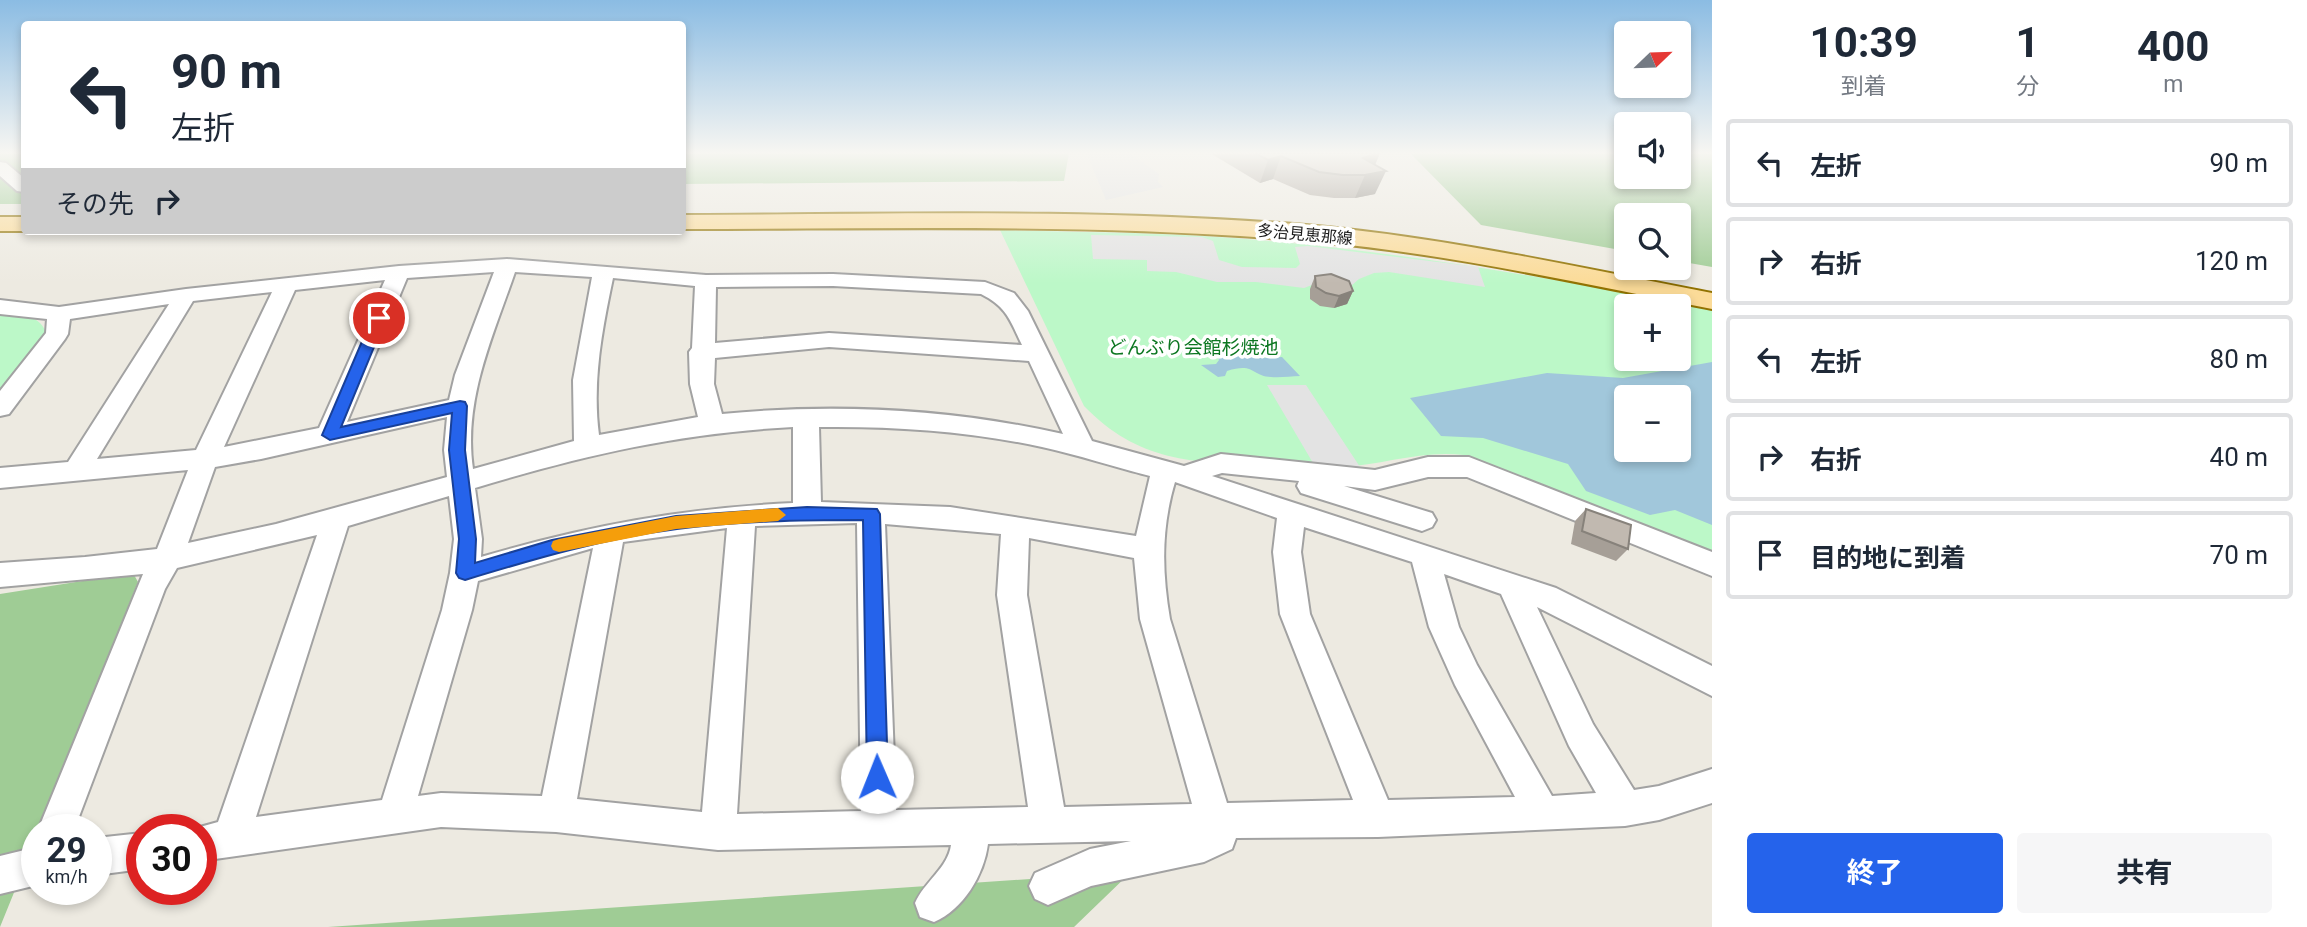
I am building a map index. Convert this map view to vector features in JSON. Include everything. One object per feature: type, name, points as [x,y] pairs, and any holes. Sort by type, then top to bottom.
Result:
[{"type":"main road","name":"多治見恵那線","points":[[686,222],[1135,222],[1308,233],[1435,250],[1712,301]]},
{"type":"main road","points":[[0,224],[21,224]]},
{"type":"street","points":[[394,818],[457,610],[465,573],[468,539],[457,450],[460,406],[467,375],[507,265]]},
{"type":"street","points":[[0,307],[60,314],[186,295],[398,272],[507,265],[706,281],[833,280],[985,288],[1012,304],[1082,445]]},
{"type":"street","points":[[587,446],[583,415],[586,356],[604,271]]},
{"type":"street","points":[[330,435],[398,272]]},
{"type":"street","points":[[706,281],[701,352],[702,384],[713,426]]},
{"type":"street","points":[[62,814],[152,586],[168,558],[205,459],[287,284]]},
{"type":"street","points":[[75,473],[186,295]]},
{"type":"street","points":[[0,408],[57,334],[60,314]]},
{"type":"street","points":[[701,352],[829,340],[1037,354]]},
{"type":"street","points":[[0,478],[205,459],[460,406]]},
{"type":"street","points":[[806,418],[807,513]]},
{"type":"street","points":[[0,575],[50,573],[168,558],[256,540],[587,446],[713,426],[806,418],[950,426],[1082,445],[1413,551],[1545,597],[1712,682]]},
{"type":"street","points":[[1176,473],[1221,463],[1375,480],[1428,467],[1469,467],[1712,564]]},
{"type":"street","points":[[1048,886],[1090,868],[1204,844],[1219,836],[1155,619],[1150,587],[1149,525],[1176,473]]},
{"type":"street","points":[[1299,473],[1304,484],[1414,517],[1413,551],[1444,627],[1466,675],[1543,814]]},
{"type":"street","points":[[1291,512],[1287,552],[1295,614],[1378,819]]},
{"type":"street","points":[[465,573],[552,547],[610,534],[676,523],[807,513],[923,515],[1015,526],[1148,549]]},
{"type":"street","points":[[871,514],[879,830]]},
{"type":"street","points":[[718,832],[741,517]]},
{"type":"street","points":[[217,838],[336,519]]},
{"type":"street","points":[[1015,526],[1012,595],[1049,826]]},
{"type":"street","points":[[556,814],[610,534]]},
{"type":"street","points":[[1512,586],[1581,735],[1625,809]]},
{"type":"street","points":[[217,841],[441,810],[556,814],[718,832],[879,830],[1543,814],[1625,809],[1659,803],[1712,786]]},
{"type":"street","points":[[934,903],[963,870],[971,854],[970,828]]},
{"type":"street","points":[[0,875],[21,870]]},
{"type":"green space","points":[[0,196],[21,196],[21,204],[0,204]]},
{"type":"green space","points":[[1453,196],[1712,196],[1712,267],[1691,263],[1691,203],[1614,203],[1614,249],[1481,225]]},
{"type":"green space","name":"どんぶり会館杉焼池","points":[[1000,230],[1177,235],[1330,247],[1522,274],[1631,294],[1614,294],[1614,371],[1691,371],[1691,305],[1712,309],[1712,551],[1464,455],[1433,454],[1332,468],[1214,463],[1168,456],[1146,449],[1104,425],[1084,406]]},
{"type":"green space","points":[[0,312],[33,318],[46,332],[0,396]]},
{"type":"green space","points":[[133,573],[138,582],[45,814],[21,814],[21,875],[0,927],[0,594]]},
{"type":"green space","points":[[1131,872],[1074,927],[328,927]]},
{"type":"shaded area","points":[[1104,196],[1122,196],[1106,200]]},
{"type":"shaded area","points":[[1091,235],[1202,237],[1213,241],[1219,260],[1242,267],[1296,268],[1300,264],[1295,247],[1308,246],[1478,267],[1485,287],[1389,272],[1374,273],[1359,279],[1351,286],[1312,285],[1304,288],[1256,282],[1217,282],[1176,272],[1147,271],[1147,260],[1093,259]]},
{"type":"shaded area","points":[[1267,385],[1306,385],[1360,467],[1313,463]]},
{"type":"water","points":[[1223,344],[1265,358],[1282,357],[1300,376],[1271,377],[1243,368],[1227,371],[1225,376],[1218,377],[1201,365],[1216,364],[1219,360],[1215,350],[1217,346],[1224,347]]},
{"type":"water","points":[[1712,362],[1712,525],[1675,510],[1650,515],[1586,491],[1568,464],[1483,438],[1441,436],[1410,398],[1547,373],[1623,378],[1662,371],[1691,371],[1691,366]]},
{"type":"building","points":[[1331,274],[1349,281],[1353,291],[1339,296],[1316,287],[1315,276]]},
{"type":"building","points":[[1586,509],[1631,525],[1628,549],[1582,531]]},
{"type":"slow traffic","points":[[559,546],[676,523],[778,515]]},
{"type":"route","points":[[379,318],[330,435],[460,406],[457,450],[468,539],[465,573],[552,547],[676,523],[807,513],[871,514],[877,777]]}]
